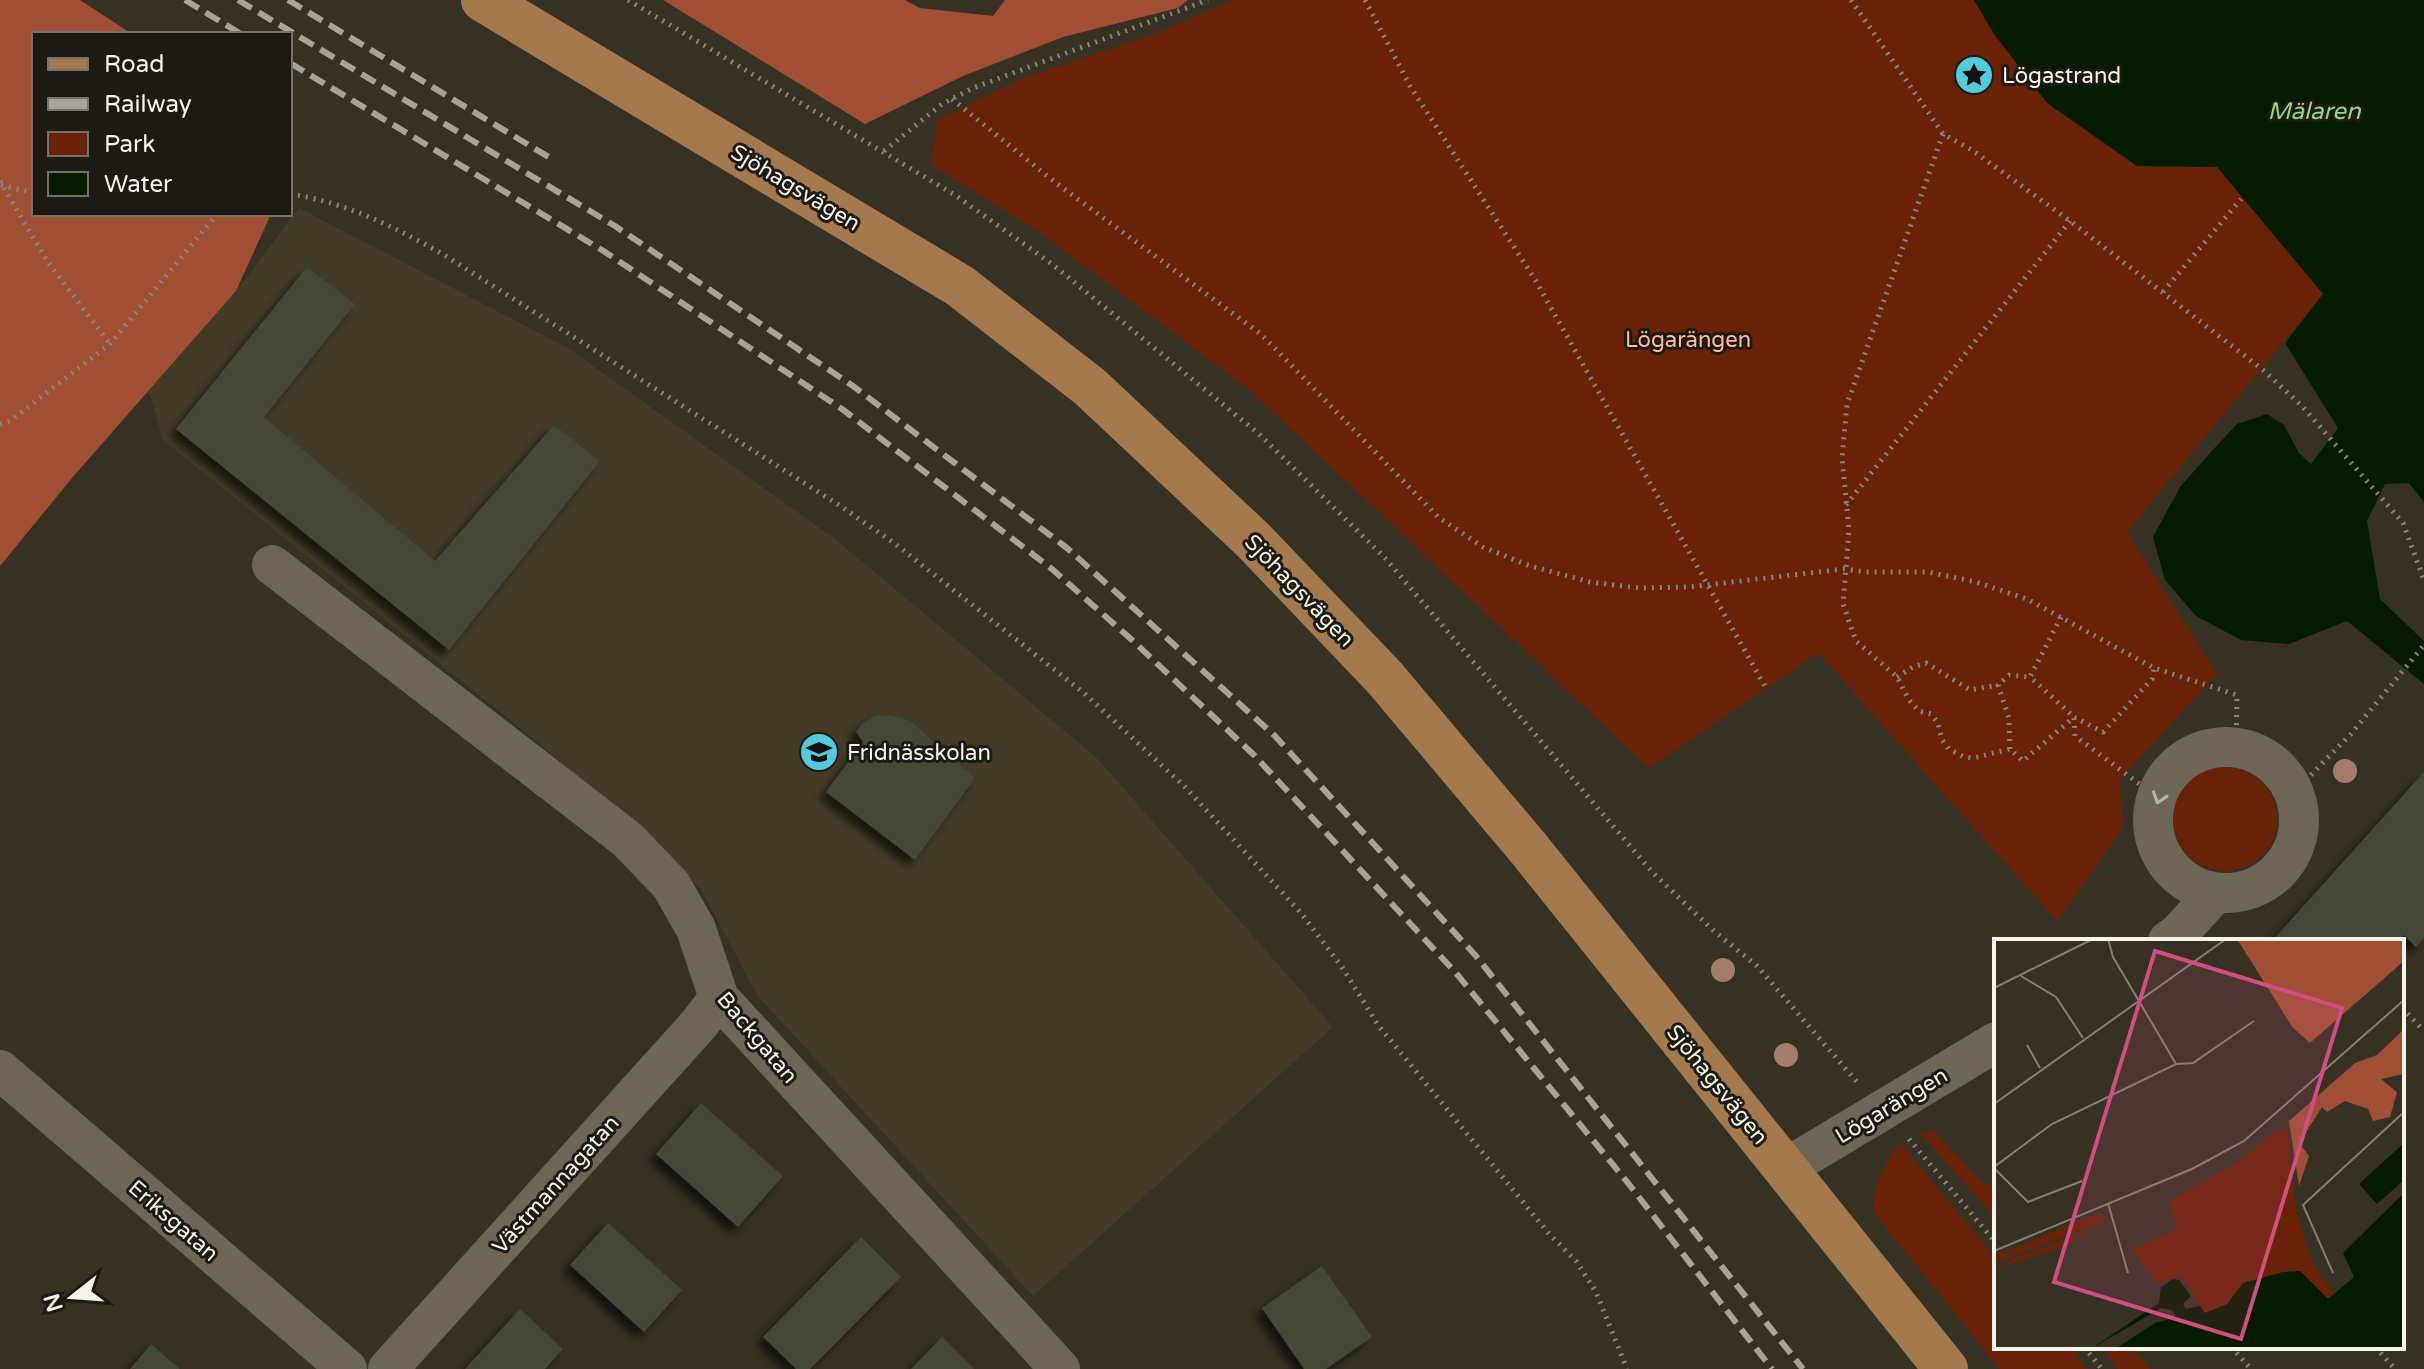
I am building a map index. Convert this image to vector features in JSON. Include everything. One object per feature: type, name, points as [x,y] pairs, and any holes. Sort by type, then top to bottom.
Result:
[{"type":"main road","name":"Sjöhagsvägen","points":[[483,0],[960,286],[1090,387],[1254,541],[1384,677],[1529,849],[1946,1369]]},
{"type":"street","name":"Backgatan","points":[[272,565],[628,840],[671,885],[696,929],[719,998],[1060,1369]]},
{"type":"street","points":[[2236,747],[2260,755],[2280,770],[2294,792],[2299,813],[2298,835],[2290,856],[2276,874],[2258,886],[2237,893],[2215,893],[2190,884],[2171,868],[2158,846],[2153,821],[2157,797],[2169,774],[2188,758],[2211,748],[2236,747]]},
{"type":"street","points":[[2171,939],[2215,893]]},
{"type":"street","name":"Västmannagatan","points":[[388,1369],[719,998]]},
{"type":"street","name":"Lögarängen","points":[[1786,1168],[1994,1043]]},
{"type":"street","name":"Eriksgatan","points":[[0,1070],[347,1369]]},
{"type":"path","points":[[628,0],[955,195],[1052,264],[1259,434],[1385,558],[1653,873],[1714,931],[1757,966],[1847,1072],[1884,1109],[1994,1241]]},
{"type":"path","points":[[884,151],[952,99],[973,88],[1208,0]]},
{"type":"path","points":[[1365,0],[1410,86],[1568,336],[1766,688]]},
{"type":"path","points":[[1851,0],[1943,134],[1972,150],[2070,221],[2263,370],[2302,406],[2403,523],[2424,580]]},
{"type":"path","points":[[952,99],[1056,183],[1262,335],[1438,517],[1483,547],[1530,566],[1590,582],[1639,588],[1689,587],[1844,569],[1928,572],[1976,582],[2027,599],[2154,668],[2237,695],[2236,747]]},
{"type":"path","points":[[1943,134],[1847,404],[1842,458],[1849,529],[1843,604],[1856,641],[1897,677],[1909,700],[1919,711],[1931,714],[1949,749],[1973,758],[2010,749]]},
{"type":"path","points":[[1,184],[32,192]]},
{"type":"path","points":[[1,184],[47,261],[110,344]]},
{"type":"path","points":[[292,194],[324,199],[347,208],[395,228],[441,253],[839,505],[894,543],[1084,693],[1186,788],[1301,913],[1342,967],[1378,1025],[1550,1235],[1576,1261],[1596,1292],[1627,1369]]},
{"type":"path","points":[[2163,292],[2241,199]]},
{"type":"path","points":[[0,424],[10,421],[110,344],[215,216]]},
{"type":"path","points":[[1846,505],[2070,221]]},
{"type":"path","points":[[2030,677],[2061,617]]},
{"type":"path","points":[[2294,792],[2351,734],[2424,645]]},
{"type":"path","points":[[1897,677],[1926,663],[1970,690],[1998,685],[2009,675],[2030,677],[2074,717],[2103,732],[2152,679],[2154,668]]},
{"type":"path","points":[[1998,685],[2009,718],[2010,749],[2023,761],[2074,717]]},
{"type":"path","points":[[2074,717],[2075,736],[2157,797]]},
{"type":"path","points":[[2404,1010],[2424,1031]]},
{"type":"path","points":[[2086,1349],[2102,1369]]},
{"type":"path","points":[[2233,1349],[2251,1369]]},
{"type":"path","points":[[2377,1349],[2395,1369]]},
{"type":"shaded area","points":[[0,0],[80,0],[129,32],[32,32],[32,216],[270,216],[236,291],[72,478],[0,566]]},
{"type":"shaded area","points":[[663,0],[905,0],[920,8],[993,16],[1005,0],[1188,0],[1178,8],[1063,37],[963,76],[865,124]]},
{"type":"shaded area","name":"Fridnässkolan","points":[[299,208],[568,348],[835,539],[1096,757],[1333,1027],[1033,1296],[757,995],[701,889],[542,746],[163,440],[149,391],[236,291]]},
{"type":"green space","name":"Lögarängen","points":[[1233,0],[1974,0],[1994,34],[2098,137],[2137,166],[2217,167],[2323,294],[2127,532],[2217,674],[2119,780],[2124,827],[2057,921],[1818,653],[1649,768],[1252,392],[1038,231],[931,165],[938,119],[1024,78],[1157,33]]},
{"type":"green space","points":[[2225,767],[2245,771],[2268,790],[2277,819],[2273,839],[2254,862],[2225,871],[2205,867],[2182,848],[2173,819],[2177,799],[2196,776]]},
{"type":"green space","points":[[1934,1131],[1983,1184],[1990,1185],[1994,1190],[1994,1217],[1920,1133]]},
{"type":"green space","points":[[1900,1142],[1994,1257],[1994,1349],[2071,1349],[2087,1369],[2000,1369],[1873,1212],[1875,1192]]},
{"type":"green space","points":[[2102,1349],[2133,1349],[2151,1369],[2118,1369]]},
{"type":"water","name":"Mälaren","points":[[1974,0],[2424,0],[2424,502],[2409,483],[2385,484],[2367,521],[2380,599],[2424,641],[2424,684],[2347,621],[2289,644],[2241,640],[2196,616],[2165,580],[2153,537],[2180,487],[2237,424],[2267,414],[2284,425],[2299,453],[2311,464],[2338,428],[2285,343],[2323,294],[2217,167],[2137,166],[2047,103],[1994,34]]},
{"type":"building","points":[[307,267],[355,304],[264,417],[435,561],[554,425],[600,461],[449,650],[176,429]]},
{"type":"building","points":[[890,715],[909,720],[975,778],[915,860],[826,792],[863,742],[856,732],[862,724],[875,716]]},
{"type":"building","points":[[2424,772],[2424,938],[2416,947],[2404,935],[2401,939],[2274,939]]},
{"type":"building","points":[[701,1103],[783,1176],[738,1227],[656,1154]]},
{"type":"building","points":[[608,1223],[682,1290],[644,1332],[570,1265]]},
{"type":"building","points":[[861,1237],[901,1277],[810,1369],[796,1369],[763,1337]]},
{"type":"building","points":[[1322,1266],[1372,1337],[1326,1369],[1304,1369],[1262,1308]]},
{"type":"building","points":[[520,1309],[563,1349],[545,1369],[465,1369]]},
{"type":"building","points":[[942,1337],[974,1369],[911,1369]]},
{"type":"building","points":[[151,1344],[180,1369],[130,1369]]},
{"type":"railway","points":[[185,0],[238,32]]},
{"type":"railway","points":[[238,0],[291,32]]},
{"type":"railway","points":[[288,0],[552,159]]},
{"type":"railway","points":[[292,32],[615,226],[853,386],[1067,548],[1274,735],[1476,956],[1803,1369]]},
{"type":"railway","points":[[292,64],[602,250],[842,409],[1052,569],[1254,755],[1456,973],[1628,1183],[1772,1369]]},
{"type":"place","name":"Lögastrand","points":[[1974,75]]},
{"type":"place","name":"Fridnässkolan","points":[[819,752]]}]
